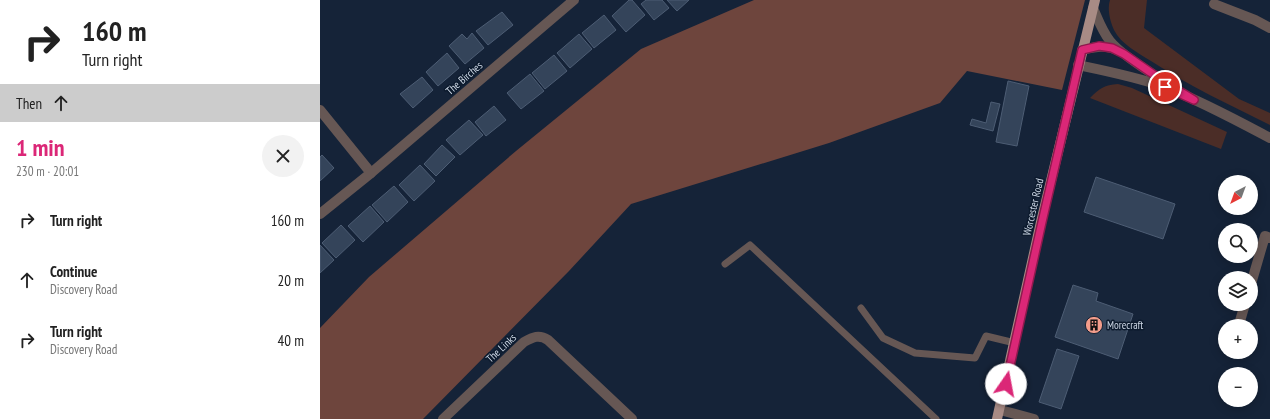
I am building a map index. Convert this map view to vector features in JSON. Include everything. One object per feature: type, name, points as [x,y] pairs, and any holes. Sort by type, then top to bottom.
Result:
[{"type":"main road","name":"Worcester Road","points":[[999,415],[1078,64],[1094,4]]},
{"type":"street","name":"The Birches","points":[[320,214],[371,174],[574,0]]},
{"type":"street","points":[[1094,4],[1105,34],[1111,42],[1124,54],[1194,100]]},
{"type":"street","points":[[1214,4],[1255,20],[1270,28]]},
{"type":"street","points":[[1082,50],[1099,46],[1112,48],[1124,54]]},
{"type":"street","points":[[1078,64],[1131,76],[1165,87],[1270,138]]},
{"type":"street","points":[[320,110],[371,174]]},
{"type":"street","points":[[1256,271],[1268,237]]},
{"type":"street","name":"The Links","points":[[443,419],[524,342],[532,337],[539,336],[548,340],[626,417]]},
{"type":"street","points":[[999,415],[1034,419]]},
{"type":"lane","points":[[725,264],[750,245],[936,419]]},
{"type":"lane","points":[[861,308],[883,338],[915,353],[975,358],[986,336],[1015,344]]},
{"type":"shaded area","points":[[754,0],[1085,0],[1062,90],[967,71],[940,103],[829,143],[631,204],[569,271],[423,419],[320,419],[320,328],[369,277],[516,151],[641,49]]},
{"type":"shaded area","points":[[1110,0],[1147,0],[1144,28],[1239,99],[1270,113],[1270,125],[1195,87],[1130,48],[1117,35],[1111,23],[1109,15]]},
{"type":"shaded area","points":[[1118,84],[1132,88],[1227,132],[1221,149],[1090,98],[1102,88],[1109,85]]},
{"type":"building","points":[[629,0],[632,0],[645,15],[626,32],[612,16]]},
{"type":"building","points":[[646,0],[662,0],[669,8],[654,20],[641,4]]},
{"type":"building","points":[[667,0],[689,0],[677,11]]},
{"type":"building","points":[[502,12],[513,25],[488,45],[476,31]]},
{"type":"building","points":[[604,15],[616,30],[594,48],[582,33]]},
{"type":"building","points":[[472,33],[484,48],[465,64],[449,46],[462,34],[467,39]]},
{"type":"building","points":[[579,34],[592,49],[570,68],[557,53]]},
{"type":"building","points":[[447,53],[459,68],[438,86],[426,72]]},
{"type":"building","points":[[554,55],[567,71],[545,89],[532,73]]},
{"type":"building","points":[[530,74],[544,91],[521,109],[507,93]]},
{"type":"building","points":[[422,77],[433,90],[413,108],[400,94]]},
{"type":"building","points":[[1008,81],[1029,86],[1017,146],[996,142]]},
{"type":"building","points":[[991,102],[1000,104],[993,131],[970,125],[972,119],[986,123]]},
{"type":"building","points":[[494,106],[506,120],[486,136],[475,122]]},
{"type":"building","points":[[469,120],[483,135],[460,155],[446,140]]},
{"type":"building","points":[[442,145],[455,157],[436,176],[424,164]]},
{"type":"building","points":[[322,155],[334,168],[320,181],[320,157]]},
{"type":"building","points":[[420,165],[435,181],[414,201],[399,185]]},
{"type":"building","points":[[1096,177],[1175,204],[1163,239],[1084,212]]},
{"type":"building","points":[[394,186],[408,202],[387,222],[372,205]]},
{"type":"building","points":[[370,206],[384,222],[363,242],[348,226]]},
{"type":"building","points":[[341,225],[355,240],[336,258],[322,243]]},
{"type":"building","points":[[320,245],[334,260],[320,273]]},
{"type":"building","name":"Morecraft","points":[[1073,285],[1098,293],[1096,301],[1133,314],[1118,359],[1055,337]]},
{"type":"building","points":[[1057,349],[1079,356],[1061,409],[1039,402]]},
{"type":"place","name":"Morecraft","points":[[1094,325]]},
{"type":"route","points":[[1006,384],[1082,50],[1099,46],[1112,48],[1124,54],[1194,100],[1165,87]]}]
